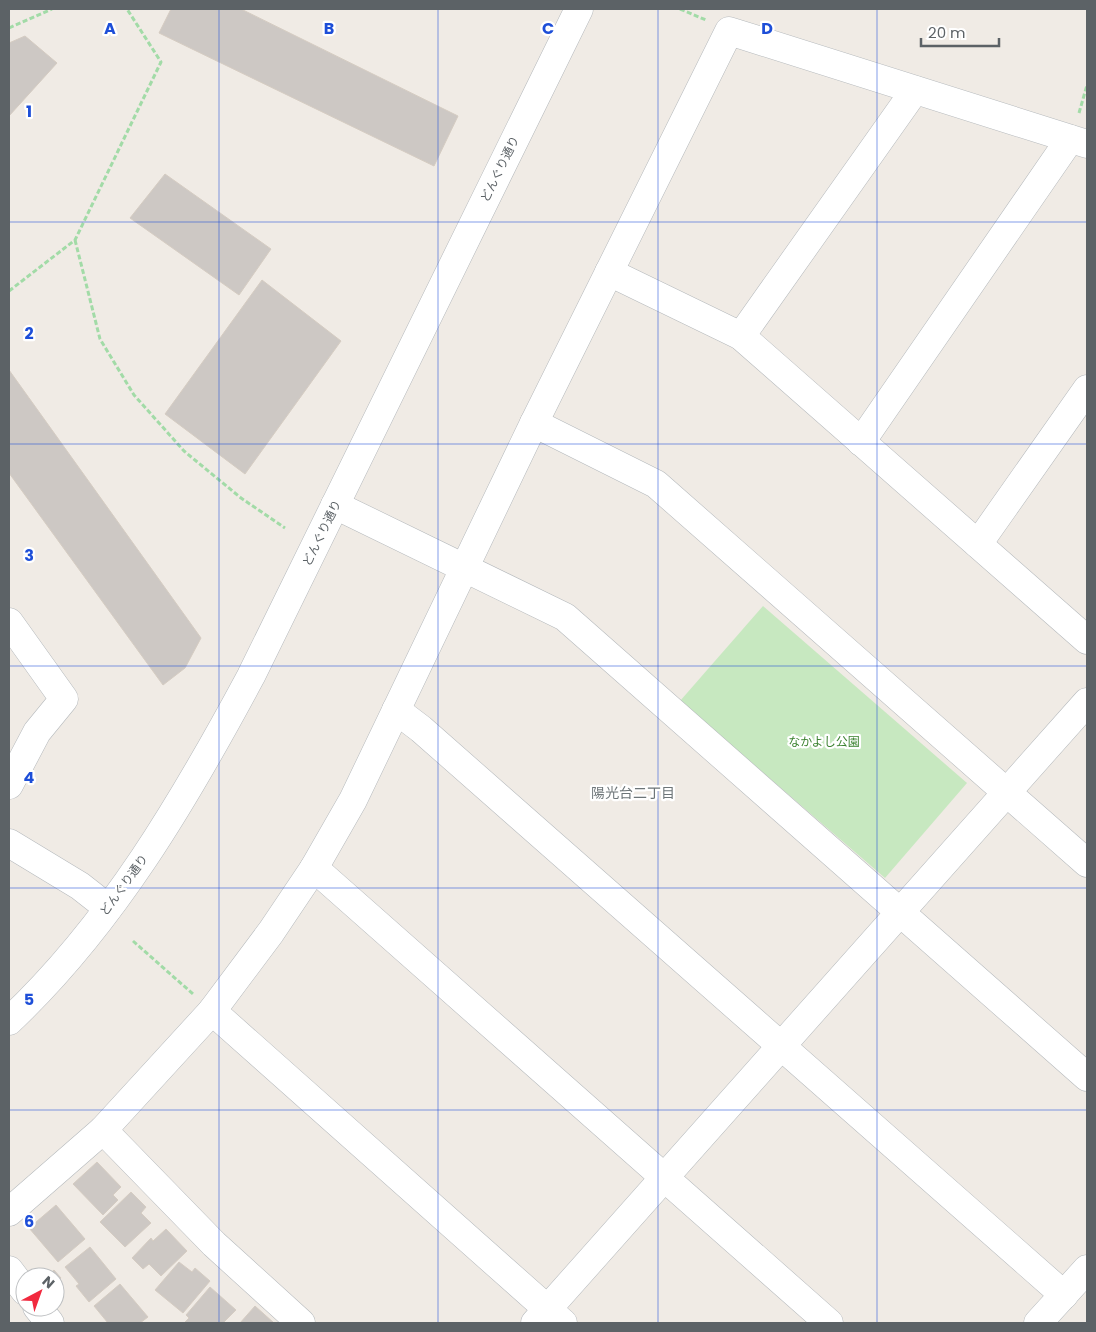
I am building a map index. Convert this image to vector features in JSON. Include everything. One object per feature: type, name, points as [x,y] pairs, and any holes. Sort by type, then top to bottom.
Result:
[{"type":"street","name":"どんぐり通り","points":[[9,1021],[60,967],[108,908],[162,834],[205,762],[252,676],[579,9]]},
{"type":"street","points":[[9,1212],[103,1130],[212,1011],[271,932],[314,868],[353,800],[534,423],[729,31],[1079,142],[860,442]]},
{"type":"street","points":[[741,336],[915,90]]},
{"type":"street","points":[[609,272],[741,336],[1087,640]]},
{"type":"street","points":[[978,544],[1087,389]]},
{"type":"street","points":[[534,423],[656,484],[1087,862]]},
{"type":"street","points":[[335,505],[565,617],[1087,1077]]},
{"type":"street","points":[[9,622],[64,699],[37,732],[9,785]]},
{"type":"street","points":[[212,1011],[548,1319],[665,1178],[1087,702]]},
{"type":"street","points":[[396,710],[421,729],[782,1045],[1064,1295]]},
{"type":"street","points":[[9,843],[80,886],[108,908]]},
{"type":"street","points":[[314,868],[829,1323]]},
{"type":"street","points":[[103,1130],[214,1244],[301,1323]]},
{"type":"street","points":[[1038,1323],[1087,1269]]},
{"type":"path","points":[[9,28],[52,9]]},
{"type":"path","points":[[9,291],[75,240],[161,62],[127,9]]},
{"type":"path","points":[[75,240],[100,339],[134,395],[184,450],[241,498],[285,528]]},
{"type":"path","points":[[134,942],[212,1011]]},
{"type":"green space","name":"なかよし公園","points":[[763,606],[967,783],[885,878],[680,701]]},
{"type":"building","points":[[171,9],[241,9],[458,116],[434,166],[159,33]]},
{"type":"building","points":[[25,36],[57,63],[9,116],[9,43]]},
{"type":"building","points":[[165,174],[271,249],[239,295],[130,218]]},
{"type":"building","points":[[262,280],[341,341],[245,474],[165,414]]},
{"type":"building","points":[[9,370],[201,638],[185,668],[163,685],[9,473]]},
{"type":"building","points":[[97,1162],[121,1187],[113,1195],[118,1200],[103,1215],[73,1184]]},
{"type":"building","points":[[131,1192],[146,1207],[141,1213],[151,1223],[125,1247],[100,1222]]},
{"type":"building","points":[[56,1205],[85,1239],[58,1262],[29,1228]]},
{"type":"building","points":[[166,1229],[187,1251],[161,1276],[149,1264],[143,1269],[132,1258],[151,1238],[153,1241]]},
{"type":"building","points":[[90,1247],[116,1279],[89,1302],[76,1286],[79,1284],[65,1267]]},
{"type":"building","points":[[179,1262],[192,1272],[195,1268],[210,1281],[183,1313],[155,1290]]},
{"type":"building","points":[[120,1284],[148,1317],[140,1323],[108,1323],[94,1306]]},
{"type":"building","points":[[210,1287],[236,1310],[223,1323],[184,1323],[189,1318],[186,1315]]},
{"type":"building","points":[[255,1306],[274,1323],[240,1323]]},
{"type":"district","name":"陽光台二丁目","points":[[633,793]]}]
